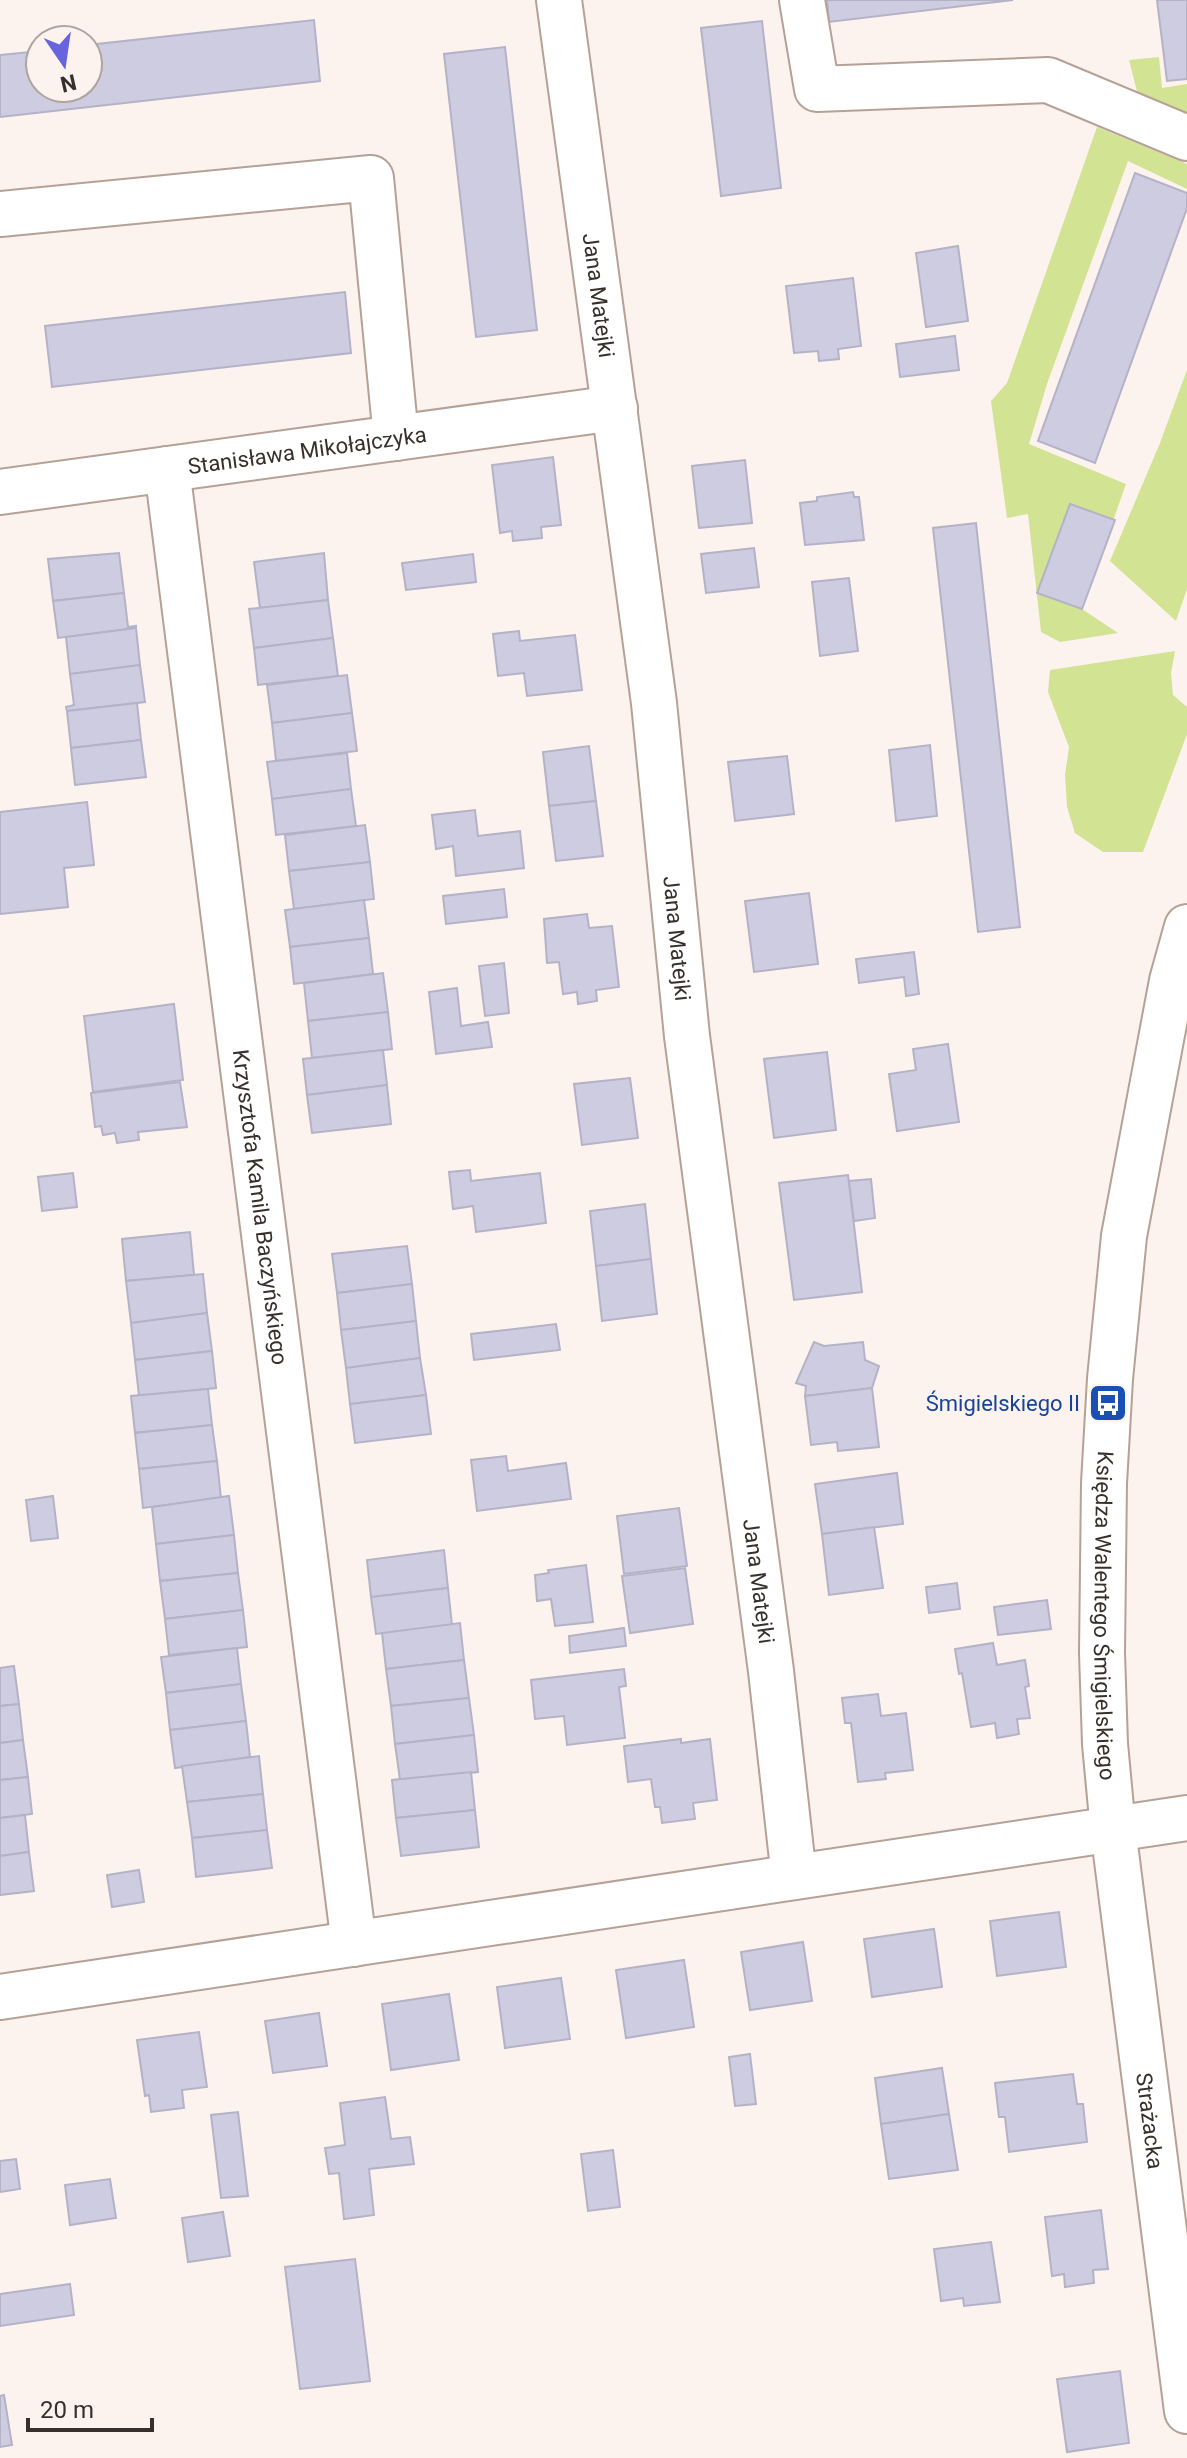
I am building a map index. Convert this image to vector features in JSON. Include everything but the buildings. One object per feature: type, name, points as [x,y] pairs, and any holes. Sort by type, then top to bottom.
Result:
[{"type":"street","name":"Jana Matejki","points":[[559,0],[654,703],[687,1036],[771,1671],[794,1877]]},
{"type":"street","points":[[802,0],[817,89],[1048,80],[1187,138]]},
{"type":"street","points":[[0,214],[371,178],[396,438]]},
{"type":"street","name":"Stanisława Mikołajczyka","points":[[0,492],[615,408]]},
{"type":"street","name":"Krzysztofa Kamila Baczyńskiego","points":[[167,469],[354,1944]]},
{"type":"street","name":"Księdza Walentego Śmigielskiego","points":[[1113,1829],[1105,1744],[1102,1653],[1104,1483],[1110,1379],[1124,1236],[1172,981],[1187,927]]},
{"type":"street","points":[[0,1997],[1187,1818]]},
{"type":"street","name":"Strażacka","points":[[1113,1829],[1187,2411]]},
{"type":"green space","points":[[1159,57],[1162,88],[1187,84],[1187,121],[1140,103],[1129,60]]},
{"type":"green space","points":[[1097,127],[1187,164],[1187,189],[1128,161],[1047,384],[1029,444],[1126,484],[1082,609],[1118,633],[1060,642],[1041,632],[1028,514],[1007,518],[991,401],[1007,383]]},
{"type":"green space","points":[[1187,370],[1187,589],[1176,621],[1110,561]]},
{"type":"green space","points":[[1175,651],[1171,673],[1173,695],[1187,707],[1187,734],[1143,852],[1103,852],[1075,833],[1067,807],[1065,775],[1069,747],[1048,692],[1050,670]]},
{"type":"place","name":"Śmigielskiego II","points":[[1108,1403]]}]
